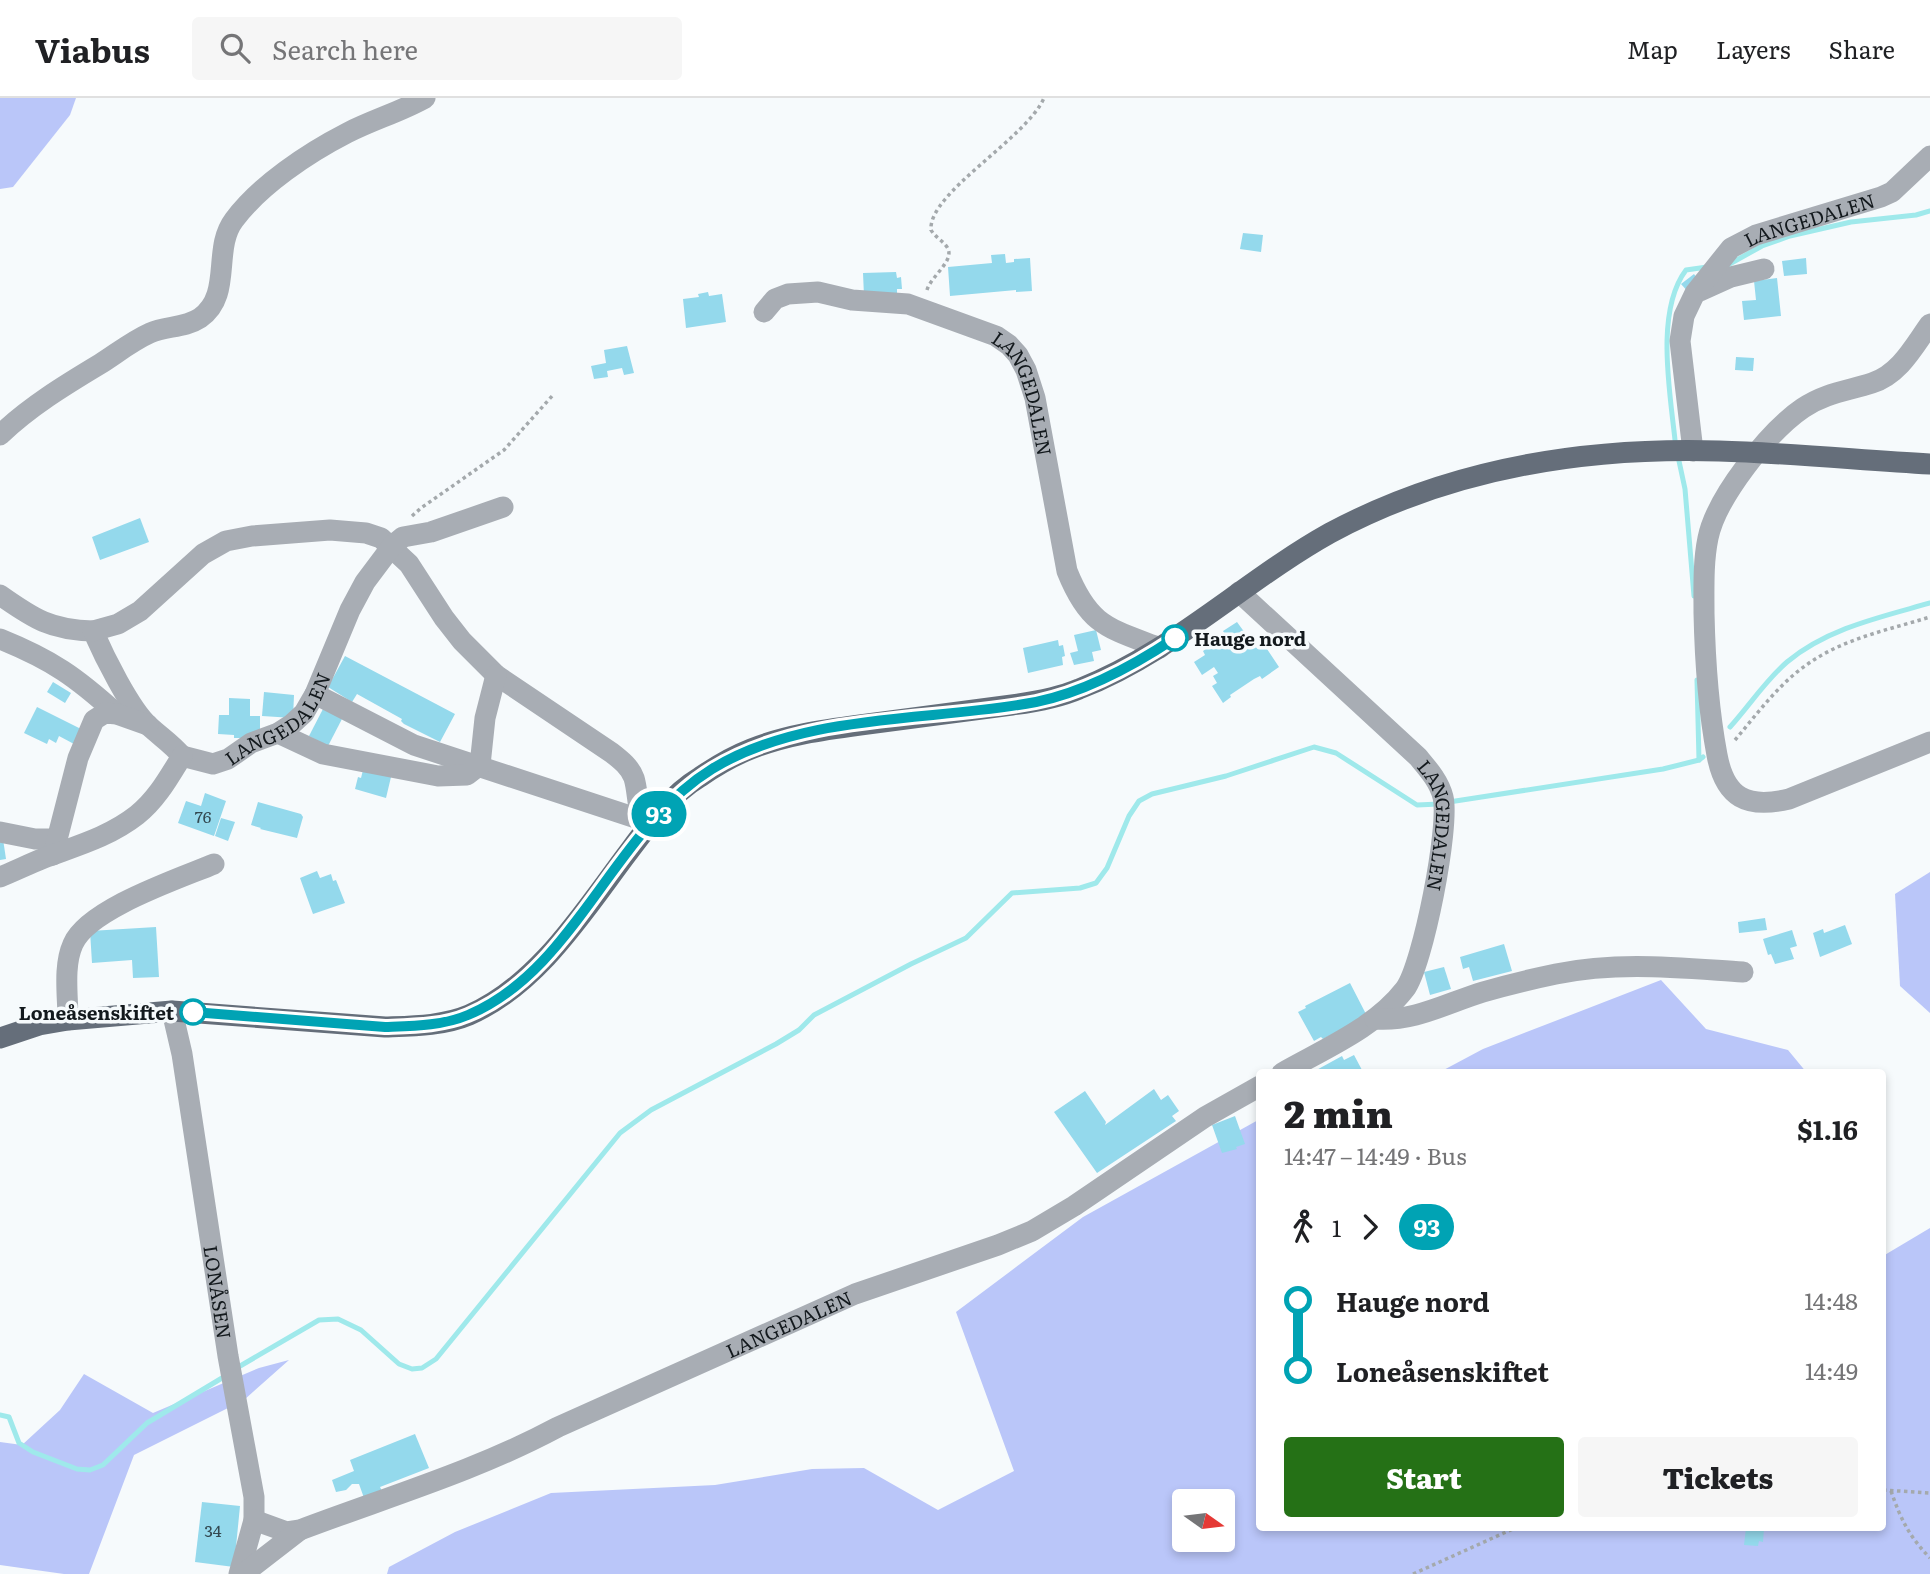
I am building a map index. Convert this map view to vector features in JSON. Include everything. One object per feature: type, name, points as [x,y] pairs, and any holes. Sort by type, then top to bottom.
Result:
[{"type":"main road","points":[[0,1038],[39,1024],[172,1011],[385,1027],[413,1026],[467,1016],[511,989],[564,936],[645,823],[696,779],[749,749],[820,730],[1038,701],[1079,690],[1160,648],[1286,560],[1361,517],[1454,482],[1518,466],[1584,456],[1693,451],[1755,452],[1930,464]]},
{"type":"street","points":[[0,435],[63,387],[137,340],[152,332],[199,319],[211,308],[217,296],[226,233],[234,220],[263,189],[315,150],[425,98]]},
{"type":"street","name":"LANGEDALEN","points":[[1693,451],[1681,341],[1684,316],[1695,293],[1725,255],[1739,243],[1756,235],[1892,192],[1930,156]]},
{"type":"street","name":"LANGEDALEN","points":[[1695,293],[1713,283],[1764,269]]},
{"type":"street","name":"LANGEDALEN","points":[[764,312],[782,295],[818,292],[852,300],[908,304],[996,336],[1018,355],[1035,398],[1067,571],[1077,597],[1087,612],[1117,632],[1160,648]]},
{"type":"street","points":[[1930,324],[1900,366],[1889,375],[1874,383],[1821,397],[1784,422],[1755,452],[1715,516],[1705,557],[1706,688],[1720,771],[1731,792],[1742,799],[1769,804],[1788,799],[1930,742]]},
{"type":"street","points":[[0,595],[50,626],[93,631],[118,624],[140,611],[203,554],[226,541],[252,536],[330,530],[366,533],[397,542],[503,507]]},
{"type":"street","points":[[397,542],[456,633],[496,675],[562,722],[612,753],[627,766],[634,777],[645,823]]},
{"type":"street","name":"LANGEDALEN","points":[[182,756],[213,764],[228,759],[251,743],[278,733],[304,713],[365,582],[397,542]]},
{"type":"street","name":"LANGEDALEN","points":[[1239,593],[1418,757],[1434,777],[1443,802],[1443,837],[1416,969],[1405,988],[1375,1019],[1289,1069]]},
{"type":"street","points":[[93,631],[121,685],[148,725]]},
{"type":"street","points":[[0,639],[33,652],[58,666],[117,714]]},
{"type":"street","points":[[278,733],[323,754],[340,758],[379,763],[438,776],[467,775],[480,765],[485,718],[496,675]]},
{"type":"street","points":[[315,694],[414,745],[480,765],[645,823]]},
{"type":"street","points":[[0,877],[55,847],[88,843],[138,814],[162,790],[182,756],[169,741],[148,725],[117,714],[105,713],[94,720],[78,758],[55,847]]},
{"type":"street","points":[[0,832],[35,839],[55,847]]},
{"type":"street","points":[[68,1020],[69,955],[80,931],[102,914],[214,864]]},
{"type":"street","points":[[1375,1019],[1399,1020],[1483,992],[1600,967],[1642,966],[1743,972]]},
{"type":"street","name":"LONÅSEN","points":[[172,1011],[184,1067],[234,1398],[254,1497],[254,1520],[241,1574]]},
{"type":"street","name":"LANGEDALEN","points":[[254,1520],[286,1532],[300,1530],[453,1475],[520,1448],[558,1427],[855,1294],[999,1245],[1032,1231],[1074,1206],[1205,1116],[1256,1088]]},
{"type":"street","name":"LANGEDALEN","points":[[241,1574],[300,1530]]},
{"type":"path","points":[[932,312],[926,295],[927,287],[936,272],[948,261],[950,254],[948,248],[931,230],[935,210],[1018,132],[1040,107],[1044,98]]},
{"type":"path","points":[[397,542],[414,514],[504,450],[553,395]]},
{"type":"path","points":[[1718,760],[1776,692],[1806,664],[1835,648],[1930,617]]},
{"type":"path","points":[[1886,1490],[1930,1493]]},
{"type":"path","points":[[1891,1491],[1901,1521],[1913,1540],[1930,1558]]},
{"type":"path","points":[[1413,1574],[1509,1531]]},
{"type":"shaded area","points":[[0,98],[76,98],[70,115],[13,187],[0,189]]},
{"type":"shaded area","points":[[1930,872],[1930,1013],[1900,986],[1895,894]]},
{"type":"shaded area","points":[[1661,980],[1706,1029],[1788,1050],[1804,1069],[1446,1069],[1483,1049]]},
{"type":"shaded area","points":[[1256,1121],[1256,1531],[1886,1531],[1886,1254],[1930,1228],[1930,1574],[387,1574],[389,1567],[455,1532],[551,1493],[715,1485],[812,1469],[864,1468],[938,1510],[1014,1471],[956,1312],[1083,1217]]},
{"type":"shaded area","points":[[289,1360],[244,1400],[134,1455],[89,1574],[64,1574],[0,1565],[0,1442],[22,1445],[60,1410],[84,1374],[153,1413],[259,1368]]},
{"type":"building","points":[[1243,233],[1263,235],[1261,252],[1240,249]]},
{"type":"building","points":[[1005,254],[1006,263],[1014,262],[1014,259],[1030,258],[1032,291],[950,296],[948,267],[992,263],[991,255]]},
{"type":"building","points":[[1806,258],[1807,274],[1784,276],[1782,261]]},
{"type":"building","points":[[896,272],[897,278],[901,277],[902,289],[897,289],[897,295],[864,296],[863,273]]},
{"type":"building","points":[[1694,274],[1701,283],[1689,293],[1681,284]]},
{"type":"building","points":[[1777,278],[1781,316],[1744,320],[1742,301],[1756,300],[1754,281]]},
{"type":"building","points":[[708,292],[709,296],[722,294],[726,322],[686,328],[683,299],[699,297],[698,294]]},
{"type":"building","points":[[627,346],[634,373],[624,375],[622,368],[607,371],[608,377],[594,379],[591,366],[606,363],[604,350]]},
{"type":"building","points":[[1736,357],[1754,358],[1753,371],[1735,370]]},
{"type":"building","points":[[140,518],[149,542],[100,560],[92,537]]},
{"type":"building","points":[[1237,622],[1256,648],[1263,643],[1279,667],[1262,679],[1260,676],[1254,679],[1223,703],[1212,686],[1217,683],[1213,676],[1218,673],[1214,667],[1202,675],[1194,662],[1205,655],[1203,651],[1213,644],[1222,644],[1229,640],[1223,631]]},
{"type":"building","points":[[1096,630],[1101,650],[1092,652],[1094,661],[1074,665],[1070,653],[1078,651],[1074,635]]},
{"type":"building","points":[[1058,640],[1059,646],[1063,645],[1063,665],[1028,673],[1023,648]]},
{"type":"building","points":[[345,656],[455,714],[440,742],[404,724],[402,719],[357,694],[352,702],[328,687]]},
{"type":"building","points":[[53,682],[71,693],[65,703],[47,692]]},
{"type":"building","points":[[264,692],[294,695],[293,718],[262,716]]},
{"type":"building","points":[[229,698],[250,699],[250,716],[260,716],[260,735],[234,738],[234,735],[218,734],[219,715],[229,715]]},
{"type":"building","points":[[37,707],[81,729],[74,744],[59,736],[56,743],[49,739],[47,744],[24,733]]},
{"type":"building","points":[[324,707],[343,717],[328,746],[309,736]]},
{"type":"building","points":[[363,770],[391,777],[386,798],[355,789]]},
{"type":"building","points":[[205,793],[226,801],[214,836],[178,823],[186,801],[201,806]]},
{"type":"building","points":[[258,802],[301,814],[303,817],[297,838],[251,825]]},
{"type":"building","points":[[221,818],[235,822],[228,841],[215,836]]},
{"type":"building","points":[[3,839],[6,859],[0,860],[0,840]]},
{"type":"building","points":[[317,871],[320,878],[331,874],[345,903],[313,914],[300,878]]},
{"type":"building","points":[[1765,918],[1767,930],[1739,933],[1738,922]]},
{"type":"building","points":[[1845,925],[1852,944],[1820,957],[1813,933],[1823,929],[1824,933]]},
{"type":"building","points":[[156,927],[159,977],[133,978],[132,960],[92,963],[90,931]]},
{"type":"building","points":[[1792,930],[1797,946],[1790,948],[1794,959],[1775,964],[1771,954],[1768,955],[1763,939]]},
{"type":"building","points":[[1504,944],[1512,971],[1473,981],[1469,967],[1463,969],[1460,957]]},
{"type":"building","points":[[1444,967],[1451,989],[1430,995],[1424,972]]},
{"type":"building","points":[[1350,983],[1367,1016],[1314,1041],[1298,1012]]},
{"type":"building","points":[[1354,1055],[1361,1069],[1318,1069],[1342,1056],[1344,1060]]},
{"type":"building","points":[[1154,1089],[1161,1100],[1168,1095],[1179,1111],[1172,1116],[1176,1121],[1097,1173],[1054,1112],[1085,1091],[1106,1122],[1105,1125]]},
{"type":"building","points":[[1235,1116],[1245,1144],[1222,1153],[1212,1125]]},
{"type":"building","points":[[415,1434],[429,1468],[380,1487],[382,1491],[364,1498],[359,1484],[352,1484],[346,1490],[336,1492],[332,1480],[354,1471],[350,1460]]},
{"type":"building","points":[[202,1502],[240,1506],[234,1567],[195,1562]]},
{"type":"building","points":[[1746,1531],[1764,1531],[1763,1542],[1759,1541],[1758,1546],[1744,1545]]},
{"type":"waterway","points":[[1726,266],[1762,246],[1790,236],[1851,222],[1930,211]]},
{"type":"waterway","points":[[1675,440],[1667,352],[1670,307],[1676,287],[1686,270],[1707,267]]},
{"type":"waterway","points":[[1679,461],[1685,489],[1694,596]]},
{"type":"waterway","points":[[1730,727],[1772,677],[1803,650],[1837,632],[1930,603]]},
{"type":"waterway","points":[[1697,680],[1699,760]]},
{"type":"waterway","points":[[235,1369],[319,1320],[338,1319],[361,1330],[399,1364],[412,1369],[422,1368],[436,1359],[620,1133],[651,1110],[776,1044],[799,1030],[814,1015],[966,938],[1012,893],[1080,888],[1096,883],[1107,868],[1129,816],[1139,801],[1152,794],[1226,776],[1314,747],[1336,753],[1417,805],[1439,804]]},
{"type":"waterway","points":[[1449,802],[1663,769],[1703,757]]},
{"type":"waterway","points":[[0,1415],[9,1417],[19,1443],[33,1452],[77,1469],[90,1470],[103,1465],[147,1423],[227,1375]]},
{"type":"bus line","name":"93","points":[[193,1012],[385,1027],[440,1023],[467,1016],[511,989],[537,965],[564,936],[660,812],[696,779],[724,762],[749,749],[820,730],[993,708],[1038,701],[1079,690],[1175,638]]},
{"type":"place","name":"Hauge nord","points":[[1175,638]]},
{"type":"place","name":"Loneåsenskiftet","points":[[193,1012]]}]
